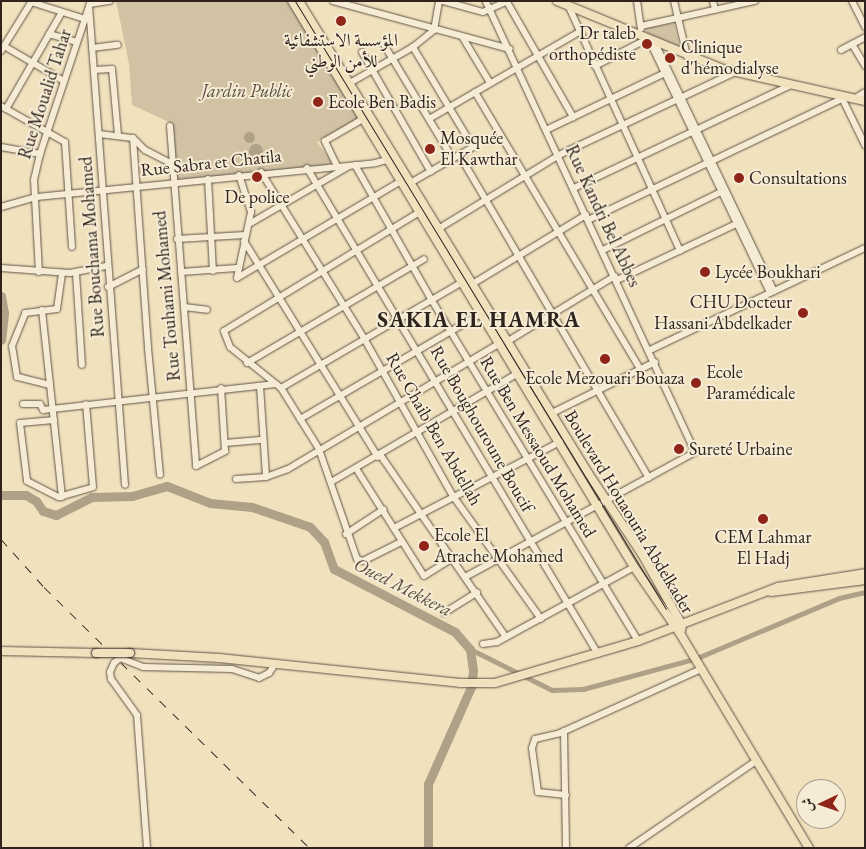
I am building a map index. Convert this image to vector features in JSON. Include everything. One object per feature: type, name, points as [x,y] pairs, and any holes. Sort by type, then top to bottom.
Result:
[{"type":"main road","name":"Boulevard Houaouria Abdelkader","points":[[292,1],[363,119],[410,183],[438,229],[482,313],[504,342],[518,373],[634,567],[678,627]]},
{"type":"main road","name":"Boulevard Houaouria Abdelkader","points":[[299,1],[420,212],[608,501],[681,635],[809,848]]},
{"type":"main road","points":[[557,1],[667,48],[734,72],[865,101]]},
{"type":"main road","points":[[662,56],[667,48]]},
{"type":"main road","points":[[771,592],[778,587],[865,573]]},
{"type":"main road","points":[[1,651],[130,653],[275,664],[482,684],[516,679],[598,654],[678,627],[771,592],[865,580]]},
{"type":"street","points":[[90,4],[110,1]]},
{"type":"street","points":[[332,1],[463,38],[510,49]]},
{"type":"street","points":[[348,84],[372,68],[413,46],[434,30],[440,1]]},
{"type":"street","points":[[444,1],[478,11],[491,11],[508,1],[573,117]]},
{"type":"street","name":"Rue Kandri Bel Abbes","points":[[466,576],[693,455],[695,448],[486,1]]},
{"type":"street","points":[[636,1],[641,26],[664,73],[680,98]]},
{"type":"street","points":[[674,1],[687,56]]},
{"type":"street","points":[[714,1],[715,10]]},
{"type":"street","points":[[641,26],[755,1]]},
{"type":"street","points":[[852,1],[865,27]]},
{"type":"street","points":[[64,81],[3,48],[32,2],[85,19]]},
{"type":"street","name":"Rue Moualid Tahar","points":[[39,272],[37,197],[34,186],[40,154],[90,4]]},
{"type":"street","name":"Rue Bouchama Mohamed","points":[[90,4],[104,190],[108,287],[125,485]]},
{"type":"street","points":[[569,7],[594,66],[667,219],[680,251]]},
{"type":"street","points":[[62,12],[3,108],[65,142],[72,247]]},
{"type":"street","points":[[429,120],[579,32]]},
{"type":"street","points":[[49,34],[77,42]]},
{"type":"street","points":[[841,50],[865,37]]},
{"type":"street","points":[[463,38],[490,83]]},
{"type":"street","points":[[648,39],[662,56],[695,131],[772,292]]},
{"type":"street","points":[[594,66],[648,39]]},
{"type":"street","points":[[383,43],[452,159]]},
{"type":"street","points":[[852,44],[865,66]]},
{"type":"street","points":[[92,48],[118,45]]},
{"type":"street","points":[[410,183],[472,150],[472,144],[448,108],[413,46]]},
{"type":"street","points":[[362,52],[414,138],[431,172]]},
{"type":"street","points":[[94,70],[112,68],[118,135]]},
{"type":"street","points":[[438,229],[558,155],[734,72]]},
{"type":"street","points":[[546,130],[664,73]]},
{"type":"street","points":[[574,188],[791,85]]},
{"type":"street","points":[[475,92],[640,370]]},
{"type":"street","points":[[854,99],[865,92]]},
{"type":"street","points":[[23,404],[40,404],[43,410],[154,398],[220,388],[279,386],[322,365],[431,299],[467,284],[520,257],[587,218],[841,97],[865,145]]},
{"type":"street","points":[[337,166],[325,141],[363,119]]},
{"type":"street","name":"Rue Touhami Mohamed","points":[[170,126],[194,463],[198,466],[224,453],[225,443]]},
{"type":"street","points":[[99,134],[133,138],[141,146],[173,164]]},
{"type":"street","points":[[133,138],[148,348],[160,474]]},
{"type":"street","points":[[1,147],[40,154]]},
{"type":"street","points":[[460,156],[649,478]]},
{"type":"street","name":"Rue Sabra et Chatila","points":[[2,207],[37,197],[262,172],[352,165],[391,159]]},
{"type":"street","points":[[710,161],[721,192],[731,205]]},
{"type":"street","points":[[249,224],[319,186],[352,165]]},
{"type":"street","name":"Rue Ben Messaoud Mohamed","points":[[352,165],[374,196],[431,299],[638,641]]},
{"type":"street","name":"Rue Boughouroune Boucif","points":[[307,168],[418,348],[530,542],[598,654]]},
{"type":"street","name":"Rue Chaib Ben Abdellah","points":[[262,172],[320,270],[365,340],[400,402],[416,435],[453,496],[541,619]]},
{"type":"street","points":[[239,175],[250,206],[249,224],[235,276],[238,278],[401,181]]},
{"type":"street","points":[[208,179],[212,271]]},
{"type":"street","points":[[603,250],[721,192]]},
{"type":"street","points":[[401,542],[360,562],[346,534],[331,482],[318,449],[279,386],[247,363],[230,347],[225,335],[225,329],[320,270],[420,212]]},
{"type":"street","points":[[236,479],[266,477],[288,469],[318,449],[593,290],[739,223]]},
{"type":"street","points":[[177,239],[245,238]]},
{"type":"street","points":[[245,238],[359,427],[466,576],[506,637]]},
{"type":"street","points":[[650,350],[865,248]]},
{"type":"street","points":[[247,363],[300,331],[344,308],[424,259]]},
{"type":"street","points":[[1,268],[76,273],[107,266]]},
{"type":"street","points":[[181,272],[237,268]]},
{"type":"street","points":[[108,287],[143,269]]},
{"type":"street","points":[[50,385],[17,378],[14,368],[12,343],[22,317],[28,312],[57,309],[62,273]]},
{"type":"street","points":[[76,273],[82,365]]},
{"type":"street","points":[[184,307],[207,310]]},
{"type":"street","points":[[42,310],[62,496]]},
{"type":"street","points":[[300,419],[418,348],[482,313]]},
{"type":"street","points":[[552,413],[655,362]]},
{"type":"street","points":[[331,482],[380,457],[518,373]]},
{"type":"street","points":[[260,386],[266,477]]},
{"type":"street","points":[[220,388],[225,443],[263,440]]},
{"type":"street","points":[[54,420],[20,424],[27,481],[53,495],[62,496],[94,485],[86,404]]},
{"type":"street","points":[[394,528],[560,442]]},
{"type":"street","points":[[357,470],[384,509],[401,542],[424,576],[453,558]]},
{"type":"street","points":[[346,534],[384,509]]},
{"type":"street","points":[[483,644],[492,644],[506,637],[634,567]]},
{"type":"street","points":[[444,614],[477,592]]},
{"type":"street","points":[[147,848],[137,715],[111,679],[110,672],[114,663],[120,658],[143,668],[232,669],[258,678],[270,673],[275,664]]},
{"type":"street","points":[[566,795],[538,792],[532,748],[538,738],[564,731],[699,666]]},
{"type":"street","points":[[564,731],[566,848]]},
{"type":"street","points":[[629,848],[756,762]]},
{"type":"green space","name":"Jardin Public","points":[[116,1],[289,1],[360,118],[317,142],[332,162],[325,167],[177,182],[171,123],[132,105],[129,64]]},
{"type":"green space","points":[[674,23],[680,47],[647,36],[646,28]]},
{"type":"shaded area","points":[[249,131],[255,137],[249,143],[243,137]]},
{"type":"shaded area","points":[[256,144],[261,146],[263,151],[261,156],[256,158],[251,156],[249,151],[251,146]]},
{"type":"waterway","name":"Oued Mekkera","points":[[1,296],[4,313],[1,340]]},
{"type":"waterway","name":"Oued Mekkera","points":[[1,495],[26,495],[36,501],[43,511],[56,515],[92,497],[132,496],[167,486],[210,503],[252,507],[310,527],[324,542],[334,569],[455,632],[470,649],[473,671],[471,687],[428,784],[428,848]]},
{"type":"waterway","points":[[470,649],[552,690],[583,689],[697,658],[839,598],[865,592]]},
{"type":"tram line","points":[[295,1],[666,609]]},
{"type":"railway","points":[[1,539],[44,587],[310,848]]},
{"type":"place","name":"المؤسسة الاستشفائية للأمن الوطني","points":[[341,21]]},
{"type":"place","name":"Dr taleb orthopédiste","points":[[647,44]]},
{"type":"place","name":"Clinique d'hémodialyse","points":[[670,58]]},
{"type":"place","name":"Ecole Ben Badis","points":[[318,102]]},
{"type":"place","name":"Mosquée El Kawthar","points":[[430,149]]},
{"type":"place","name":"De police","points":[[257,177]]},
{"type":"place","name":"Consultations","points":[[739,178]]},
{"type":"place","name":"Lycée Boukhari","points":[[705,272]]},
{"type":"place","name":"CHU Docteur Hassani Abdelkader","points":[[803,313]]},
{"type":"place","name":"Ecole Mezouari Bouaza","points":[[605,359]]},
{"type":"place","name":"Ecole Paramédicale","points":[[696,383]]},
{"type":"place","name":"Sureté Urbaine","points":[[679,449]]},
{"type":"place","name":"CEM Lahmar El Hadj","points":[[763,519]]},
{"type":"place","name":"Ecole El Atrache Mohamed","points":[[424,546]]},
{"type":"district","name":"SAKIA EL HAMRA","points":[[479,320]]}]
